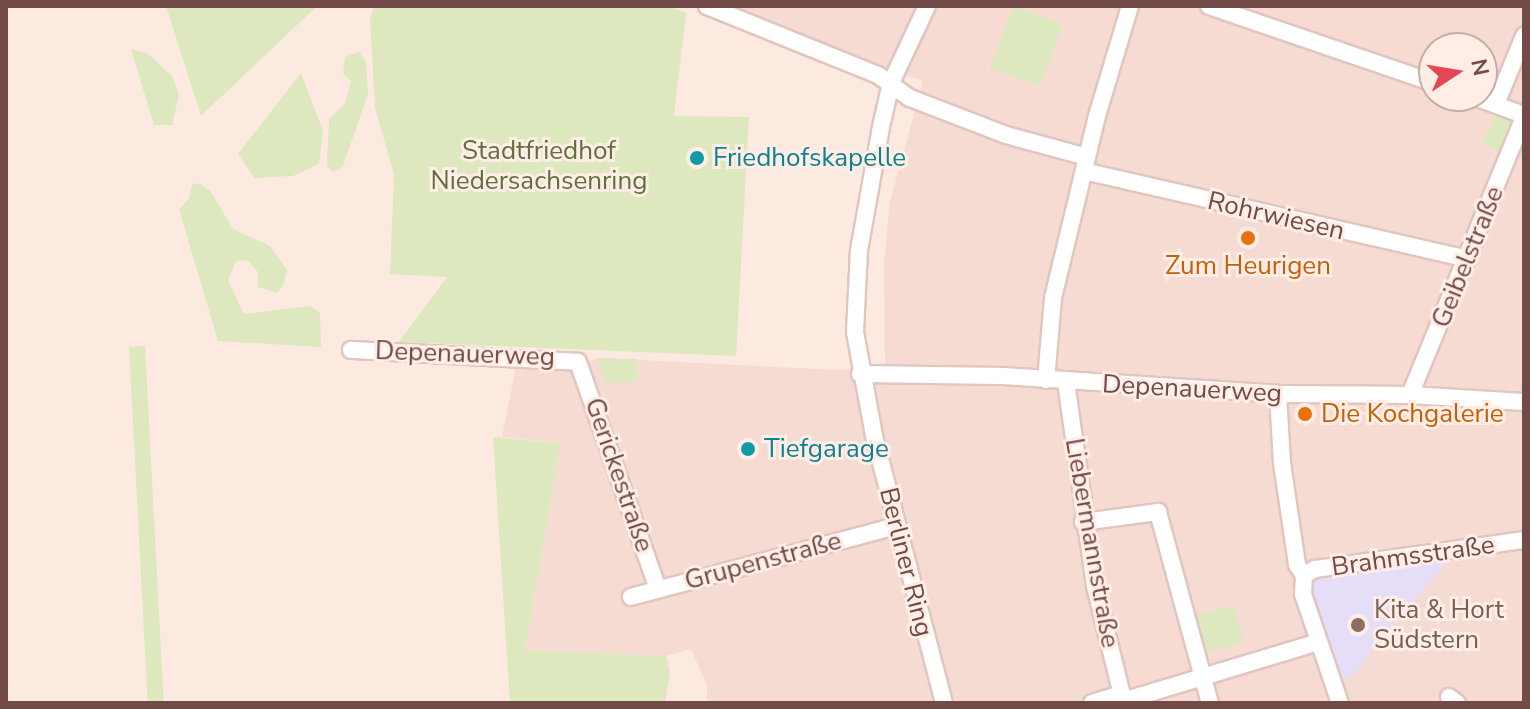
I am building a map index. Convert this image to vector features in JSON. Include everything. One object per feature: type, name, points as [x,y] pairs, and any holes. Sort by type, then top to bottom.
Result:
[{"type":"street","name":"Berliner Ring","points":[[927,6],[891,83],[868,184],[859,250],[855,332],[860,374],[896,526],[944,703]]},
{"type":"street","points":[[1046,380],[1053,298],[1085,164],[1130,6]]},
{"type":"street","points":[[1209,6],[1418,78]]},
{"type":"street","name":"Rohrwiesen","points":[[711,7],[891,83],[910,98],[1085,164],[1468,259]]},
{"type":"street","points":[[1498,99],[1524,36]]},
{"type":"street","points":[[1498,105],[1524,116]]},
{"type":"street","name":"Geibelstraße","points":[[1410,395],[1524,116]]},
{"type":"street","name":"Depenauerweg","points":[[351,350],[578,362]]},
{"type":"street","name":"Gerickestraße","points":[[578,362],[658,589]]},
{"type":"street","name":"Depenauerweg","points":[[860,374],[1524,402]]},
{"type":"street","name":"Liebermannstraße","points":[[1066,382],[1083,522],[1123,699]]},
{"type":"street","points":[[1278,394],[1288,514],[1297,565],[1304,575],[1303,594],[1340,703]]},
{"type":"street","points":[[1083,522],[1158,512],[1210,703]]},
{"type":"street","name":"Grupenstraße","points":[[631,597],[896,526]]},
{"type":"street","name":"Brahmsstraße","points":[[1304,575],[1315,569],[1524,540]]},
{"type":"street","points":[[1092,703],[1123,699],[1318,642]]},
{"type":"shaded area","points":[[721,6],[1524,6],[1524,703],[707,703],[707,686],[691,649],[666,656],[525,650],[561,443],[502,437],[516,367],[572,369],[597,358],[840,370],[885,363],[884,263],[890,202],[923,81]]},
{"type":"shaded area","name":"Kita & Hort Südstern","points":[[1452,555],[1349,679],[1335,674],[1306,576]]},
{"type":"green space","points":[[166,6],[317,6],[201,116]]},
{"type":"green space","name":"Stadtfriedhof Niedersachsenring","points":[[374,6],[668,6],[686,13],[674,116],[749,117],[736,356],[399,342],[447,277],[390,274],[394,174],[375,108],[370,18]]},
{"type":"green space","points":[[1013,6],[1063,24],[1040,86],[990,68]]},
{"type":"green space","points":[[131,49],[147,53],[172,76],[179,95],[172,125],[154,125]]},
{"type":"green space","points":[[359,52],[366,62],[368,94],[343,166],[333,172],[327,165],[329,119],[345,103],[351,81],[343,73],[345,57]]},
{"type":"green space","points":[[301,73],[323,131],[319,164],[293,176],[254,178],[238,154]]},
{"type":"green space","points":[[1495,112],[1509,115],[1512,121],[1502,152],[1483,145]]},
{"type":"green space","points":[[199,183],[211,192],[233,229],[270,246],[287,270],[284,284],[277,293],[258,287],[258,272],[247,260],[236,261],[228,280],[244,314],[311,306],[320,313],[321,347],[218,341],[179,209],[189,199],[192,185]]},
{"type":"green space","points":[[145,346],[164,703],[148,703],[129,347]]},
{"type":"green space","points":[[597,358],[637,359],[638,381],[605,383]]},
{"type":"green space","points":[[493,437],[561,443],[525,650],[666,656],[670,673],[665,703],[510,703]]},
{"type":"green space","points":[[1234,606],[1243,643],[1205,652],[1196,615]]},
{"type":"place","name":"Friedhofskapelle","points":[[697,158]]},
{"type":"place","name":"Zum Heurigen","points":[[1248,238]]},
{"type":"place","name":"Die Kochgalerie","points":[[1305,414]]},
{"type":"place","name":"Tiefgarage","points":[[748,449]]},
{"type":"place","name":"Kita & Hort Südstern","points":[[1358,625]]}]
